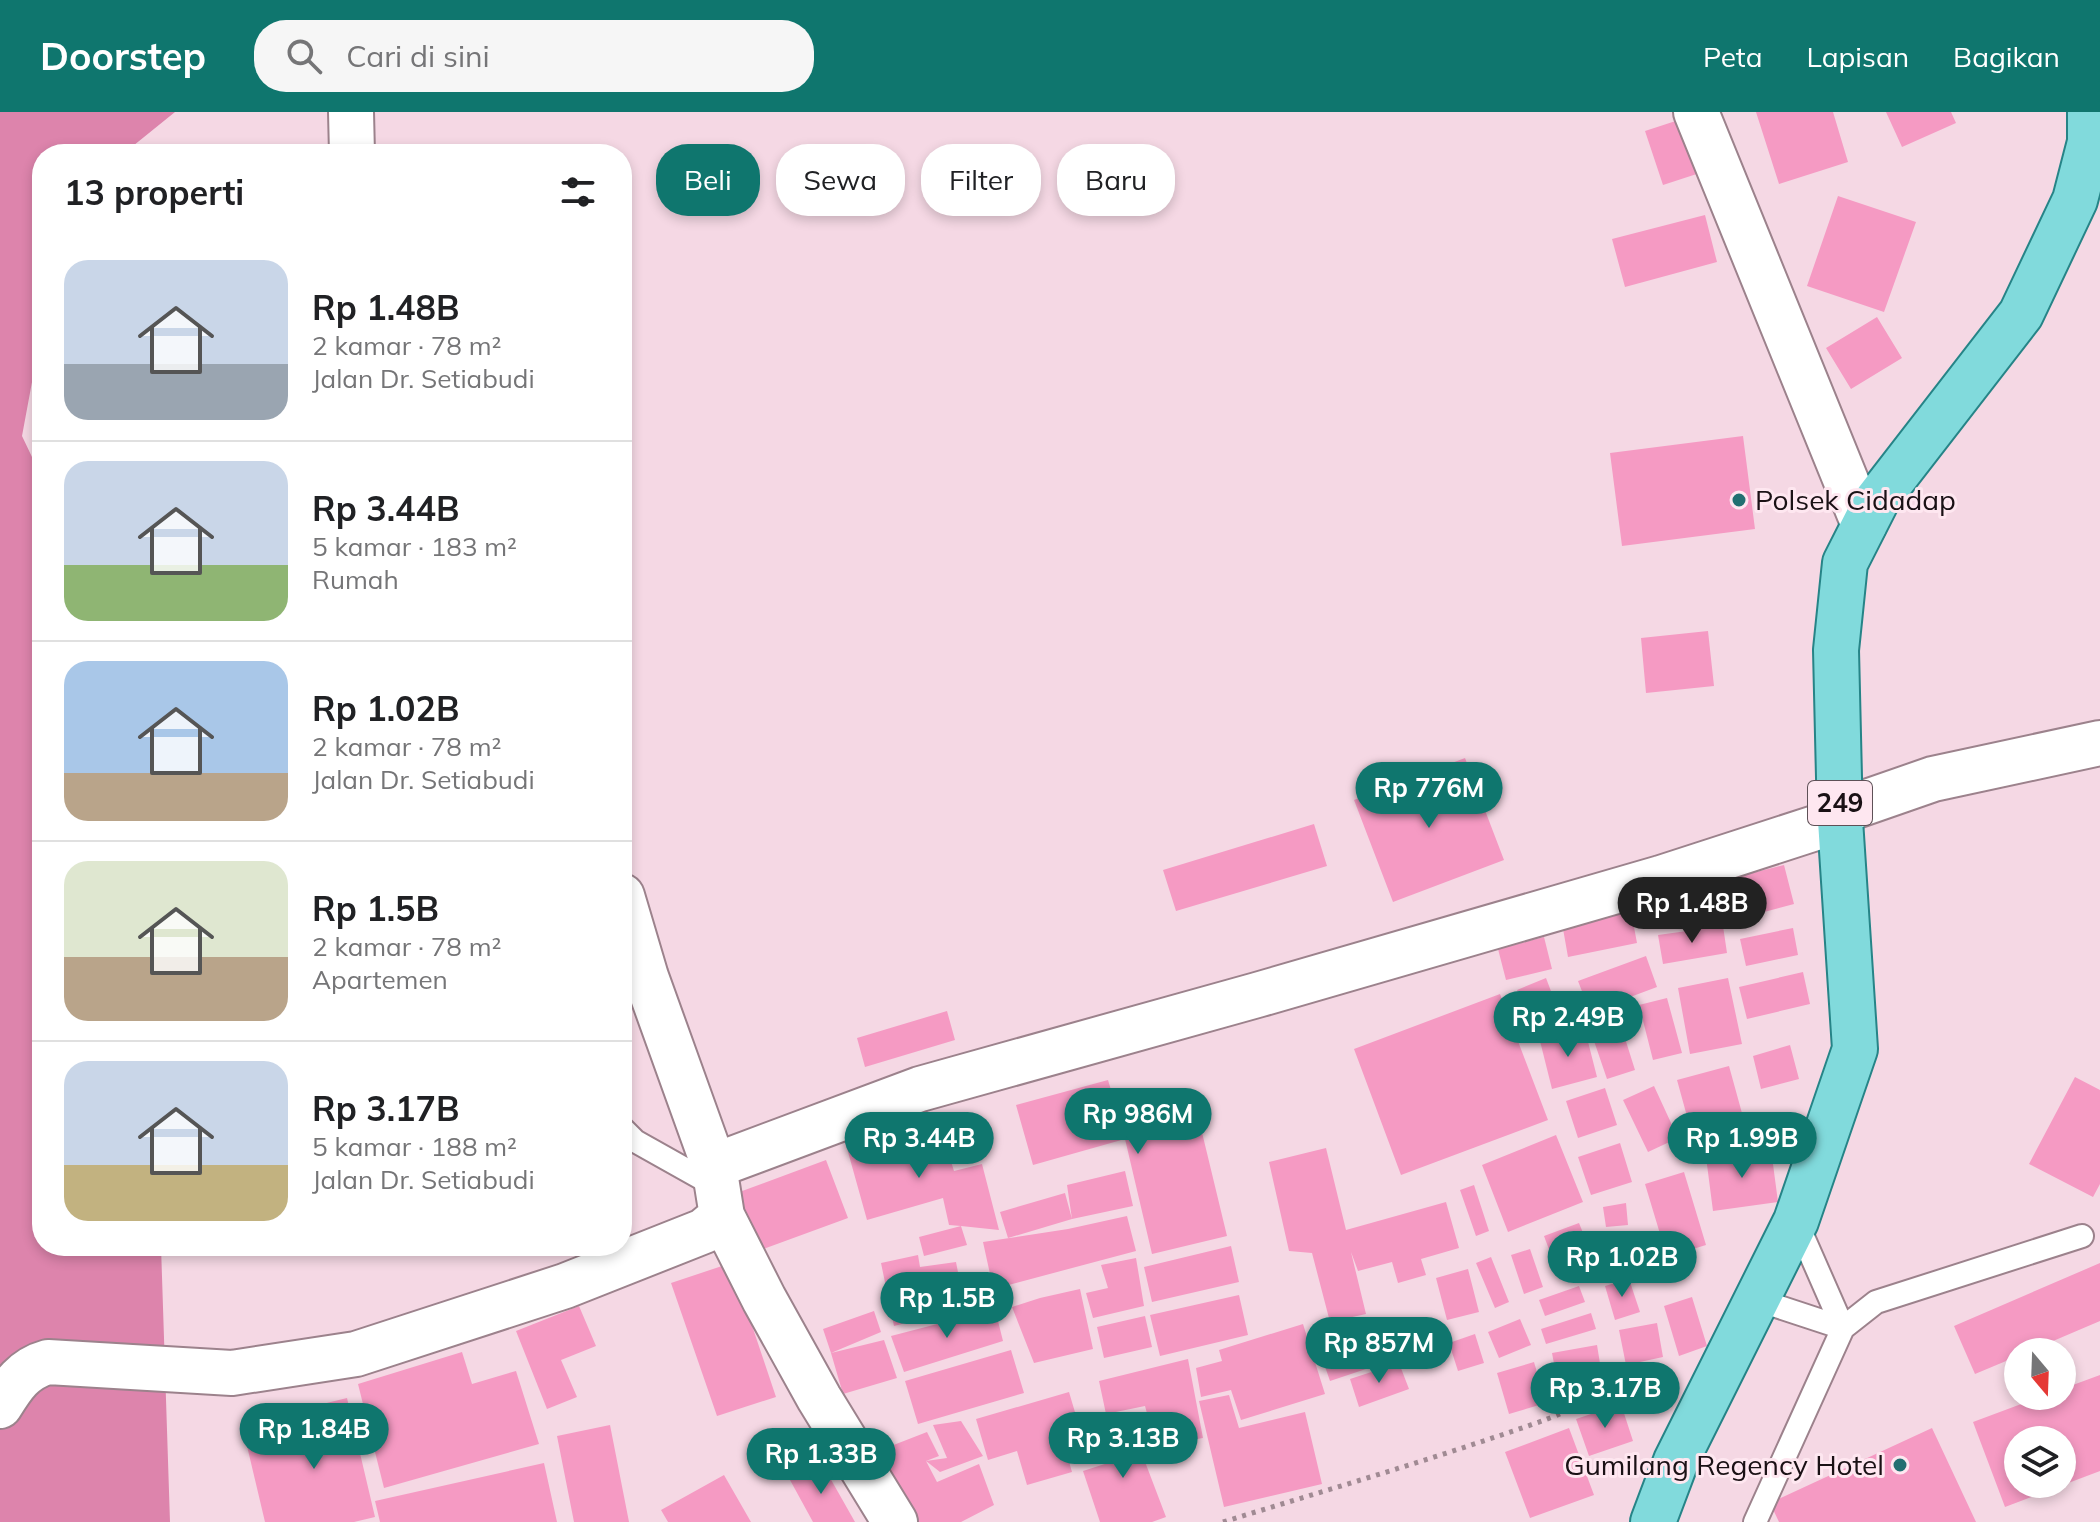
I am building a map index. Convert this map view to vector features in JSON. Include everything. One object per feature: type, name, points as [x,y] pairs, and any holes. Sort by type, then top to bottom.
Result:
[{"type":"main road","name":"249","points":[[1653,1522],[1676,1461],[1796,1221],[1855,1049],[1840,816],[1836,650],[1845,563],[1877,500],[2021,314],[2075,200],[2090,142],[2090,112]]},
{"type":"street","points":[[351,112],[352,144]]},
{"type":"street","points":[[1696,112],[1864,525]]},
{"type":"street","points":[[0,1406],[19,1377],[35,1366],[48,1362],[232,1373],[356,1354],[565,1286],[704,1231],[718,1190],[920,1089],[1661,878],[1840,816],[1933,779],[2100,743]]},
{"type":"street","points":[[632,930],[718,1190],[764,1299],[819,1398],[895,1522]]},
{"type":"lane","points":[[632,1138],[718,1190]]},
{"type":"lane","points":[[1796,1221],[1843,1328]]},
{"type":"lane","points":[[1755,1522],[1843,1328],[1876,1302],[2082,1236]]},
{"type":"lane","points":[[1758,1300],[1843,1328]]},
{"type":"path","points":[[1223,1522],[1543,1421],[1663,1376],[1685,1375],[1717,1381]]},
{"type":"shaded area","points":[[0,112],[175,112],[135,144],[32,144],[32,382],[22,436],[32,457],[32,1256],[161,1256],[170,1522],[0,1522]]},
{"type":"building","points":[[1756,112],[1833,112],[1848,162],[1779,184]]},
{"type":"building","points":[[1886,112],[1951,112],[1956,123],[1902,147]]},
{"type":"building","points":[[1694,115],[1712,169],[1663,185],[1645,131]]},
{"type":"building","points":[[1838,196],[1916,222],[1884,312],[1807,286]]},
{"type":"building","points":[[1705,215],[1717,262],[1625,287],[1612,239]]},
{"type":"building","points":[[1877,317],[1902,358],[1851,389],[1826,348]]},
{"type":"building","points":[[1743,436],[1755,529],[1622,546],[1610,453]]},
{"type":"building","points":[[1708,631],[1714,686],[1646,693],[1641,638]]},
{"type":"building","points":[[1465,758],[1504,860],[1393,902],[1354,800]]},
{"type":"building","points":[[1314,824],[1327,866],[1176,911],[1163,870]]},
{"type":"building","points":[[1784,865],[1794,904],[1742,918],[1732,878]]},
{"type":"building","points":[[1703,887],[1710,909],[1660,924],[1652,902]]},
{"type":"building","points":[[1631,911],[1637,943],[1568,957],[1562,923]]},
{"type":"building","points":[[1723,926],[1727,953],[1663,964],[1658,935]]},
{"type":"building","points":[[1793,928],[1798,955],[1746,966],[1740,939]]},
{"type":"building","points":[[1544,937],[1552,969],[1506,980],[1498,949]]},
{"type":"building","points":[[1646,956],[1657,987],[1590,1012],[1578,981]]},
{"type":"building","points":[[1803,972],[1810,1004],[1747,1019],[1739,987]]},
{"type":"building","points":[[1546,978],[1560,1015],[1531,1026],[1517,990]]},
{"type":"building","points":[[1728,978],[1742,1044],[1690,1054],[1678,988]]},
{"type":"building","points":[[1500,994],[1548,1120],[1401,1175],[1354,1049]]},
{"type":"building","points":[[1667,998],[1682,1053],[1653,1060],[1639,1005]]},
{"type":"building","points":[[947,1011],[955,1040],[865,1067],[857,1038]]},
{"type":"building","points":[[1585,1030],[1597,1077],[1552,1089],[1540,1041]]},
{"type":"building","points":[[1623,1032],[1635,1070],[1607,1079],[1594,1041]]},
{"type":"building","points":[[1790,1045],[1799,1079],[1761,1089],[1753,1056]]},
{"type":"building","points":[[1729,1066],[1748,1135],[1696,1149],[1677,1080]]},
{"type":"building","points":[[2075,1077],[2100,1090],[2100,1184],[2093,1197],[2029,1164]]},
{"type":"building","points":[[1108,1080],[1117,1110],[1192,1091],[1227,1236],[1152,1254],[1125,1139],[1033,1165],[1016,1105]]},
{"type":"building","points":[[1654,1086],[1678,1138],[1648,1152],[1623,1100]]},
{"type":"building","points":[[1605,1088],[1617,1125],[1578,1138],[1566,1101]]},
{"type":"building","points":[[936,1113],[954,1171],[982,1164],[999,1230],[949,1225],[943,1198],[867,1220],[843,1134],[887,1121],[896,1149],[914,1143],[908,1122]]},
{"type":"building","points":[[1556,1135],[1583,1202],[1508,1232],[1482,1165]]},
{"type":"building","points":[[1620,1143],[1632,1182],[1591,1195],[1578,1157]]},
{"type":"building","points":[[1326,1148],[1346,1230],[1446,1202],[1459,1248],[1421,1259],[1426,1275],[1398,1283],[1392,1262],[1358,1271],[1351,1252],[1366,1314],[1330,1322],[1312,1253],[1289,1251],[1269,1162]]},
{"type":"building","points":[[1771,1149],[1778,1202],[1713,1211],[1706,1157]]},
{"type":"building","points":[[826,1160],[848,1218],[755,1252],[734,1194]]},
{"type":"building","points":[[1125,1171],[1133,1206],[1072,1219],[1067,1185]]},
{"type":"building","points":[[1684,1172],[1706,1245],[1667,1257],[1645,1184]]},
{"type":"building","points":[[1474,1185],[1489,1231],[1476,1236],[1460,1190]]},
{"type":"building","points":[[1065,1193],[1072,1219],[1008,1238],[1000,1212]]},
{"type":"building","points":[[1626,1203],[1628,1225],[1606,1227],[1603,1207]]},
{"type":"building","points":[[1127,1216],[1136,1251],[997,1288],[990,1274],[983,1242]]},
{"type":"building","points":[[1579,1223],[1596,1265],[1560,1279],[1544,1236]]},
{"type":"building","points":[[961,1226],[967,1245],[924,1256],[919,1237]]},
{"type":"building","points":[[1644,1240],[1649,1265],[1603,1274],[1599,1249]]},
{"type":"building","points":[[1231,1246],[1239,1282],[1152,1302],[1144,1267]]},
{"type":"building","points":[[1530,1249],[1543,1287],[1524,1294],[1511,1255]]},
{"type":"building","points":[[918,1255],[920,1267],[956,1262],[965,1308],[894,1326],[881,1263]]},
{"type":"building","points":[[1491,1257],[1509,1302],[1495,1308],[1476,1263]]},
{"type":"building","points":[[1136,1258],[1144,1306],[1093,1318],[1086,1293],[1108,1288],[1101,1265]]},
{"type":"building","points":[[731,1263],[776,1397],[717,1416],[671,1283]]},
{"type":"building","points":[[2100,1263],[2100,1321],[2060,1338],[2004,1338],[2004,1362],[1975,1374],[1954,1326]]},
{"type":"building","points":[[1468,1269],[1479,1312],[1447,1320],[1436,1278]]},
{"type":"building","points":[[990,1274],[998,1301],[974,1307],[967,1281]]},
{"type":"building","points":[[1629,1279],[1640,1312],[1615,1320],[1605,1286]]},
{"type":"building","points":[[1579,1286],[1585,1302],[1545,1316],[1539,1300]]},
{"type":"building","points":[[1080,1289],[1093,1349],[1034,1363],[1012,1307]]},
{"type":"building","points":[[1239,1295],[1248,1335],[1160,1356],[1150,1315]]},
{"type":"building","points":[[1692,1297],[1707,1346],[1679,1356],[1664,1306]]},
{"type":"building","points":[[579,1306],[596,1346],[561,1360],[577,1397],[547,1409],[516,1331]]},
{"type":"building","points":[[995,1309],[1003,1341],[904,1372],[891,1336]]},
{"type":"building","points":[[874,1311],[881,1332],[831,1353],[823,1329]]},
{"type":"building","points":[[1591,1313],[1596,1329],[1546,1344],[1541,1329]]},
{"type":"building","points":[[1145,1316],[1152,1347],[1104,1358],[1097,1327]]},
{"type":"building","points":[[1520,1319],[1531,1345],[1499,1358],[1488,1332]]},
{"type":"building","points":[[1344,1322],[1354,1349],[1407,1330],[1414,1353],[1330,1381],[1313,1332]]},
{"type":"building","points":[[1657,1323],[1663,1357],[1626,1365],[1619,1330]]},
{"type":"building","points":[[1303,1324],[1325,1394],[1241,1420],[1231,1390],[1201,1397],[1196,1368],[1222,1361],[1219,1350]]},
{"type":"building","points":[[1475,1334],[1484,1363],[1458,1371],[1449,1343]]},
{"type":"building","points":[[884,1340],[897,1378],[843,1394],[831,1353]]},
{"type":"building","points":[[1597,1345],[1603,1382],[1559,1390],[1552,1353]]},
{"type":"building","points":[[1011,1350],[1024,1393],[918,1424],[905,1381]]},
{"type":"building","points":[[462,1352],[472,1384],[516,1371],[539,1444],[384,1488],[358,1384]]},
{"type":"building","points":[[1188,1359],[1203,1438],[1150,1447],[1140,1418],[1148,1417],[1145,1406],[1106,1414],[1099,1381]]},
{"type":"building","points":[[1534,1362],[1546,1403],[1509,1414],[1497,1373]]},
{"type":"building","points":[[1399,1363],[1409,1389],[1359,1407],[1350,1379]]},
{"type":"building","points":[[2100,1375],[2100,1471],[2076,1480],[2076,1426],[2004,1426],[2004,1498],[2029,1498],[2005,1507],[1973,1422],[2005,1410],[2076,1410],[2076,1384]]},
{"type":"building","points":[[1069,1392],[1085,1446],[1066,1451],[1072,1472],[1027,1485],[1017,1451],[988,1460],[976,1419]]},
{"type":"building","points":[[1229,1395],[1239,1428],[1305,1412],[1322,1484],[1224,1507],[1199,1401]]},
{"type":"building","points":[[347,1398],[375,1517],[354,1522],[265,1522],[247,1446],[299,1434],[302,1409]]},
{"type":"building","points":[[1621,1404],[1633,1441],[1589,1456],[1576,1419]]},
{"type":"building","points":[[1128,1417],[1166,1517],[1152,1522],[1100,1522],[1083,1471],[1111,1462],[1099,1426]]},
{"type":"building","points":[[961,1421],[983,1456],[940,1472],[926,1461],[947,1458],[933,1425]]},
{"type":"building","points":[[610,1425],[629,1522],[574,1522],[557,1436]]},
{"type":"building","points":[[1569,1428],[1594,1495],[1530,1518],[1505,1452]]},
{"type":"building","name":"Gumilang Regency Hotel","points":[[1932,1428],[1976,1522],[1779,1522],[1770,1503]]},
{"type":"building","points":[[927,1432],[939,1456],[926,1461],[937,1482],[979,1464],[994,1505],[961,1522],[913,1522],[873,1453]]},
{"type":"building","points":[[821,1462],[855,1522],[813,1522],[790,1480]]},
{"type":"building","points":[[544,1463],[557,1522],[380,1522],[375,1501]]},
{"type":"building","points":[[724,1475],[751,1522],[668,1522],[661,1510]]},
{"type":"place","name":"Polsek Cidadap","points":[[1739,500]]},
{"type":"place","name":"Gumilang Regency Hotel","points":[[1900,1465]]}]
